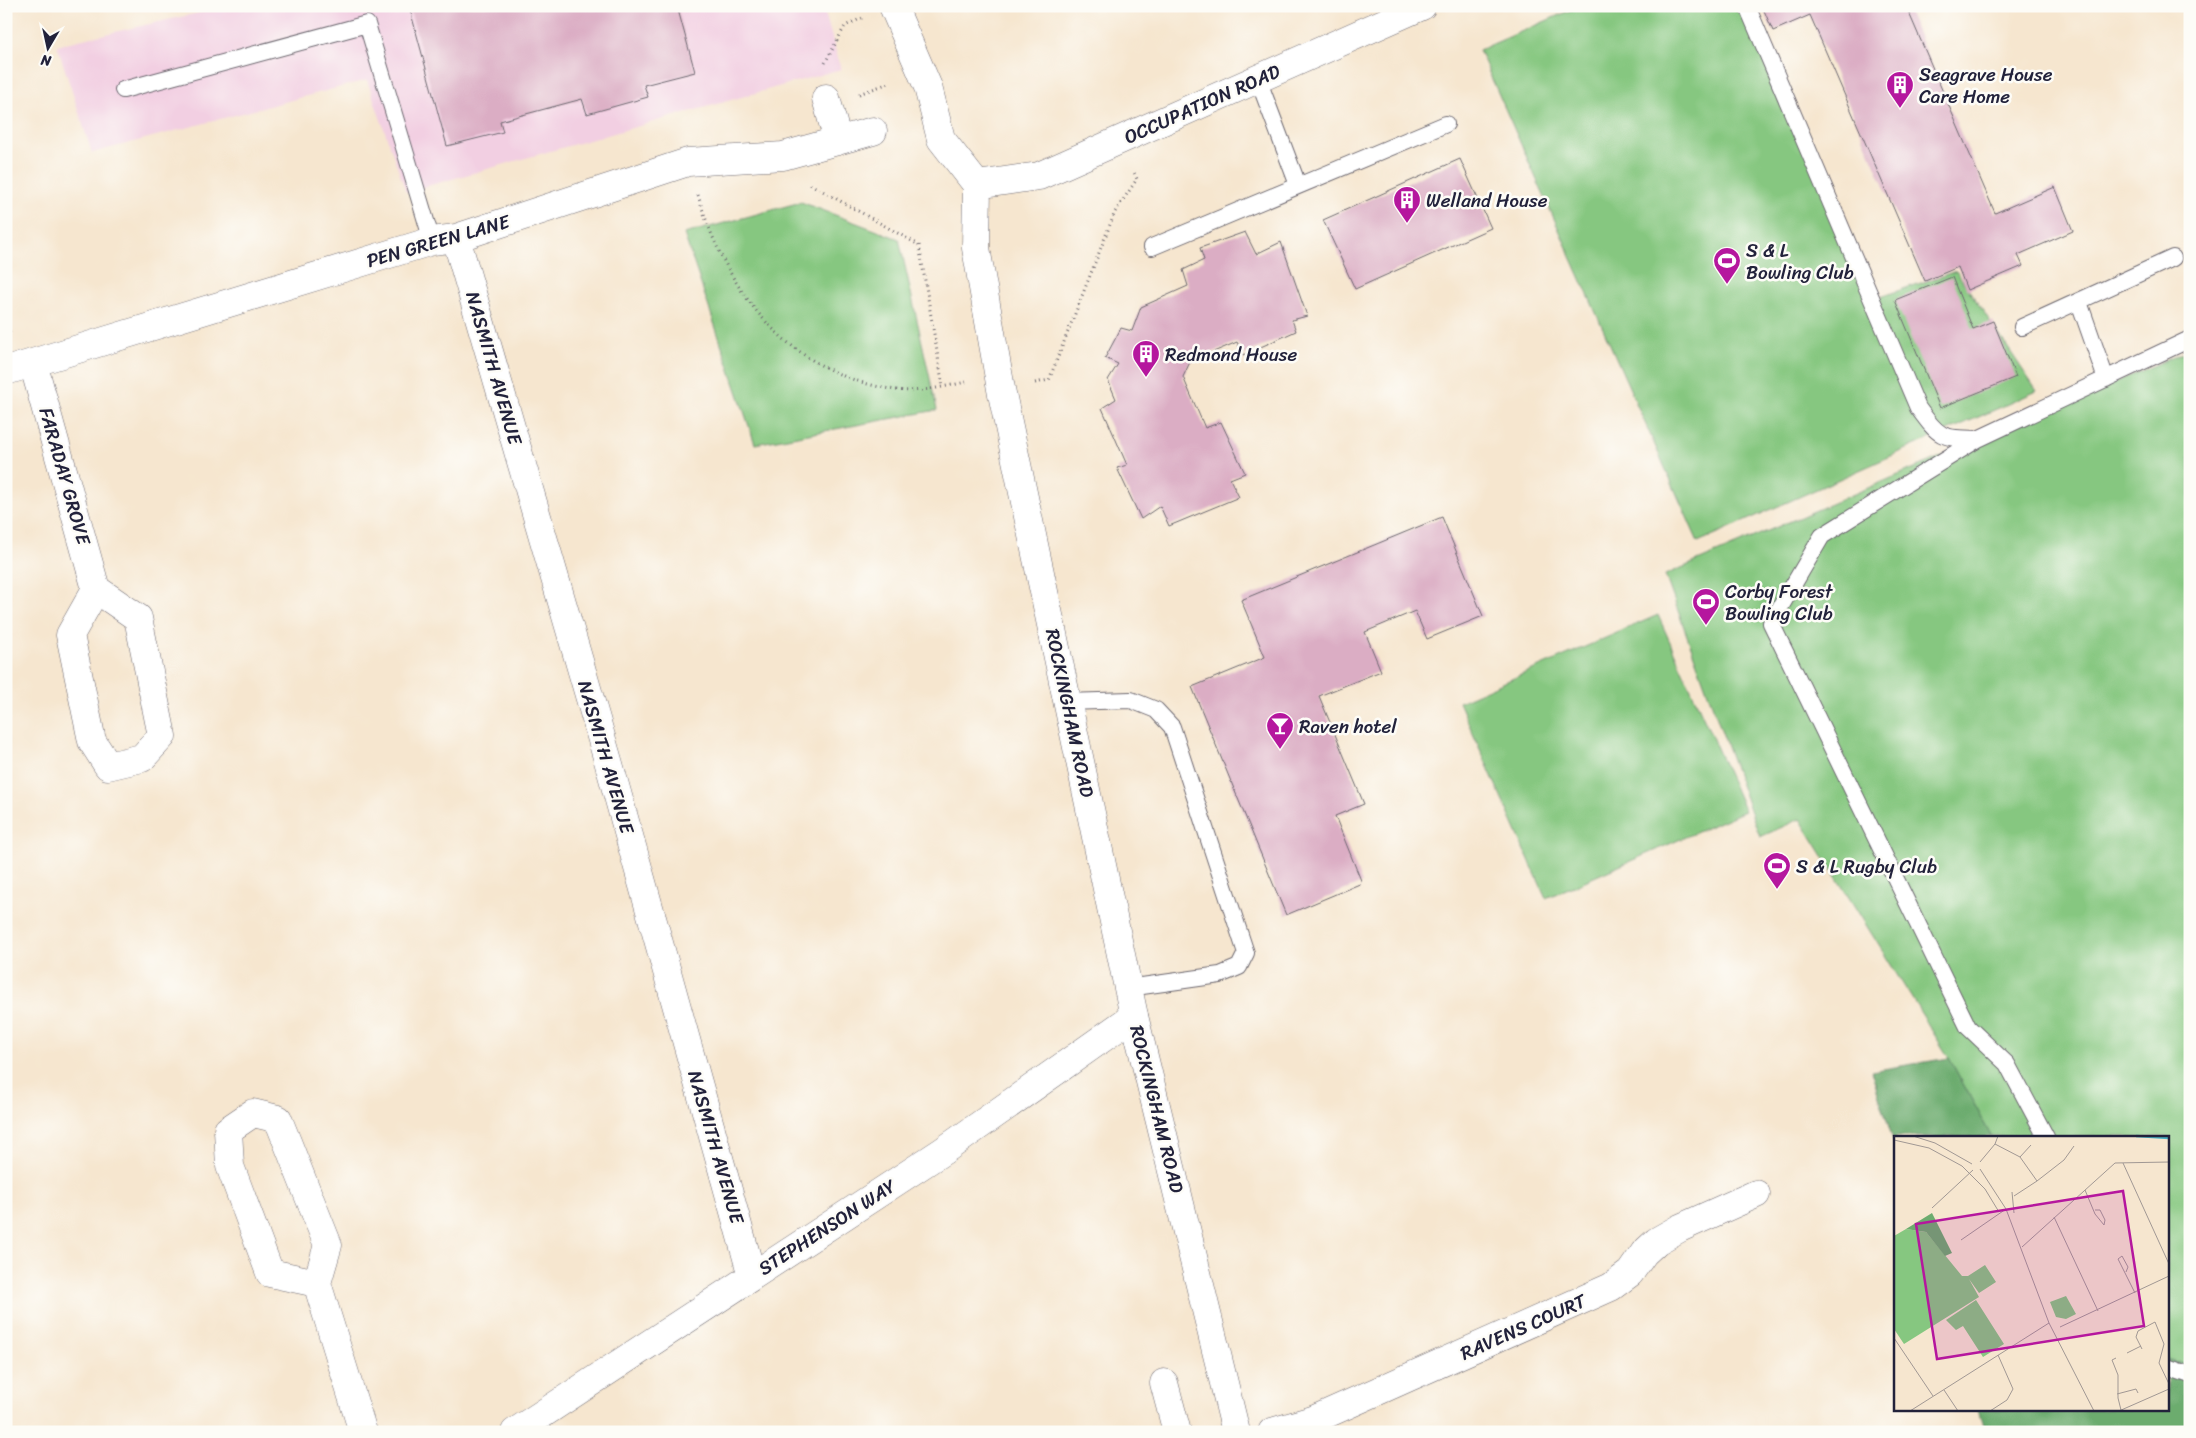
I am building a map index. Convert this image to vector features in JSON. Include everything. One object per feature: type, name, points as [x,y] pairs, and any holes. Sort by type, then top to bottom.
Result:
[{"type":"street","points":[[893,6],[928,87],[942,139],[977,185]]},
{"type":"street","name":"OCCUPATION ROAD","points":[[977,185],[1039,176],[1422,6]]},
{"type":"street","points":[[827,102],[838,140]]},
{"type":"street","name":"PEN GREEN LANE","points":[[6,371],[444,240],[688,162],[783,156],[873,130]]},
{"type":"street","name":"ROCKINGHAM ROAD","points":[[977,185],[976,248],[1000,382],[1134,1016],[1236,1432]]},
{"type":"street","name":"NASMITH AVENUE","points":[[444,240],[609,764],[752,1276]]},
{"type":"street","name":"FARADAY GROVE","points":[[34,363],[96,589]]},
{"type":"street","points":[[96,589],[138,618],[162,736],[142,758],[108,766],[92,741],[70,635],[96,589]]},
{"type":"street","name":"STEPHENSON WAY","points":[[514,1432],[943,1151],[1134,1016]]},
{"type":"street","points":[[317,1283],[270,1273],[230,1166],[228,1130],[253,1113],[278,1119],[328,1245],[317,1283],[363,1432]]},
{"type":"street","name":"RAVENS COURT","points":[[1272,1432],[1315,1426],[1611,1288],[1630,1273],[1644,1253],[1657,1242],[1680,1228],[1756,1194]]},
{"type":"street","points":[[1164,1382],[1177,1432]]},
{"type":"lane","points":[[1747,6],[1918,408],[1934,431],[1951,438],[1978,439]]},
{"type":"lane","points":[[123,90],[367,24],[444,240]]},
{"type":"lane","points":[[1258,79],[1298,186]]},
{"type":"lane","points":[[1152,247],[1446,124]]},
{"type":"lane","points":[[2022,328],[2173,258]]},
{"type":"lane","points":[[2079,302],[2106,379]]},
{"type":"lane","points":[[2045,1136],[2007,1064],[1968,1027],[1771,623],[1822,536],[1978,439],[2190,339]]},
{"type":"lane","points":[[1067,702],[1131,700],[1156,710],[1172,726],[1246,954],[1239,967],[1220,975],[1128,988]]},
{"type":"lane","points":[[2168,1367],[2190,1375]]},
{"type":"path","points":[[827,102],[922,71]]},
{"type":"path","points":[[688,162],[708,226],[729,273],[778,335],[814,362],[851,378],[891,390],[928,390],[1000,382],[1049,380],[1115,212],[1137,179],[1120,140]]},
{"type":"path","points":[[783,156],[788,172],[920,245],[943,387]]},
{"type":"path","points":[[6,322],[12,340]]},
{"type":"shaded area","points":[[229,6],[823,6],[841,69],[406,192],[367,80],[92,153],[57,45]]},
{"type":"green space","name":"S & L Bowling Club","points":[[1580,6],[1741,6],[1877,298],[1956,271],[2037,391],[1698,542],[1479,50]]},
{"type":"green space","points":[[801,202],[899,239],[937,410],[755,444],[684,234]]},
{"type":"green space","points":[[2190,350],[2190,1365],[2168,1358],[2168,1136],[1991,1136],[1949,1058],[1800,819],[1760,837],[1665,575]]},
{"type":"green space","points":[[1658,615],[1745,811],[1546,898],[1459,702]]},
{"type":"green space","points":[[1949,1058],[1991,1136],[1894,1136],[1894,1143],[1871,1071]]},
{"type":"green space","points":[[2168,1358],[2190,1365],[2190,1432],[1985,1432],[1978,1410],[2168,1410]]},
{"type":"building","points":[[409,6],[677,6],[695,72],[644,85],[648,97],[587,114],[582,99],[500,121],[503,132],[447,146]]},
{"type":"building","name":"Seagrave House Care Home","points":[[1762,6],[1906,6],[1995,213],[2055,187],[2073,231],[2018,255],[2023,266],[1967,290],[1958,267],[1925,281],[1810,15],[1773,31]]},
{"type":"building","name":"Welland House","points":[[1460,159],[1491,228],[1355,289],[1323,220]]},
{"type":"building","name":"Redmond House","points":[[1245,232],[1256,254],[1281,242],[1307,316],[1292,320],[1296,331],[1243,355],[1237,342],[1190,362],[1183,377],[1205,428],[1221,422],[1245,473],[1230,479],[1239,497],[1169,526],[1160,506],[1141,519],[1117,468],[1127,465],[1102,408],[1116,399],[1108,380],[1118,364],[1105,358],[1121,328],[1132,331],[1141,307],[1188,286],[1183,270],[1204,260],[1200,248]]},
{"type":"building","points":[[1952,277],[1973,329],[1993,321],[2016,377],[1940,408],[1895,300]]},
{"type":"building","name":"Raven hotel","points":[[1442,517],[1483,616],[1427,639],[1415,611],[1365,632],[1381,671],[1319,696],[1364,804],[1335,816],[1362,883],[1286,915],[1192,687],[1265,657],[1241,600]]},
{"type":"place","name":"Seagrave House Care Home","points":[[1900,109]]},
{"type":"place","name":"Welland House","points":[[1407,224]]},
{"type":"place","name":"S & L Bowling Club","points":[[1727,285]]},
{"type":"place","name":"Redmond House","points":[[1146,378]]},
{"type":"place","name":"Corby Forest Bowling Club","points":[[1706,626]]},
{"type":"place","name":"Raven hotel","points":[[1280,750]]},
{"type":"place","name":"S & L Rugby Club","points":[[1777,890]]}]
